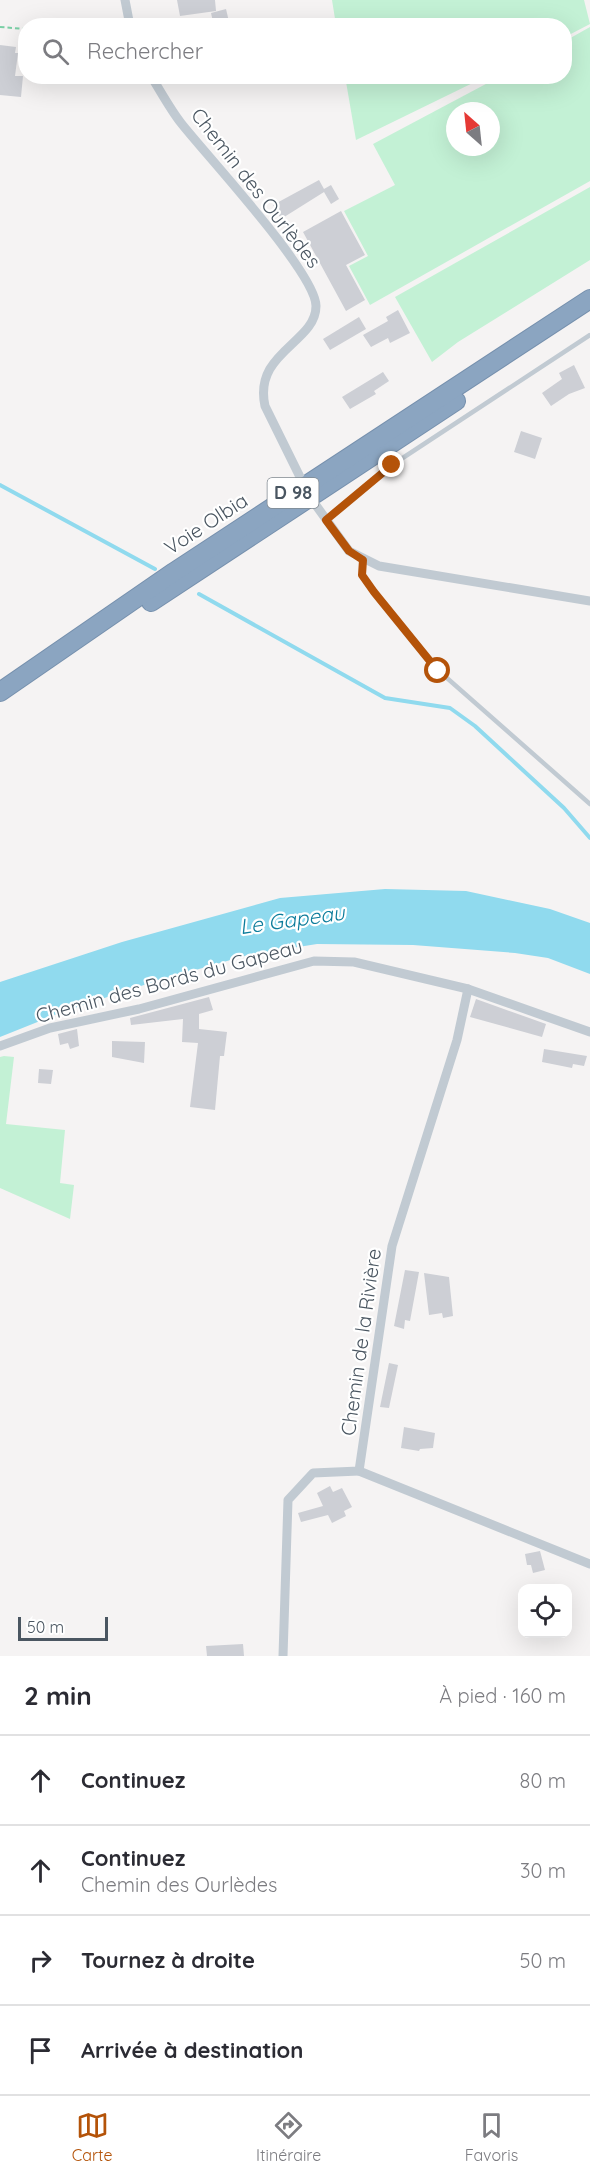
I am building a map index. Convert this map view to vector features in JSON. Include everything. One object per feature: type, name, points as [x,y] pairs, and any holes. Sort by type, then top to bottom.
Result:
[{"type":"highway","name":"Voie Olbia","points":[[0,692],[174,572],[590,299]]},
{"type":"highway","name":"Voie Olbia","points":[[0,703],[590,312]]},
{"type":"street","points":[[125,0],[128,18]]},
{"type":"street","name":"Chemin des Ourlèdes","points":[[156,84],[179,121],[290,255],[314,292],[316,307],[312,321],[270,367],[264,381],[265,406],[301,480]]},
{"type":"street","points":[[315,504],[349,551],[379,566],[590,601]]},
{"type":"street","name":"Chemin des Bords du Gapeau","points":[[0,1046],[50,1028],[139,1009],[314,961],[354,962],[468,989],[590,1032]]},
{"type":"street","name":"Chemin de la Rivière","points":[[359,1471],[392,1246],[457,1040],[468,989]]},
{"type":"street","points":[[283,1656],[288,1500],[313,1473],[359,1471],[590,1564]]},
{"type":"lane","points":[[326,520],[392,465],[590,335]]},
{"type":"lane","points":[[363,560],[362,575],[438,671],[590,804]]},
{"type":"path","points":[[0,27],[18,28]]},
{"type":"green space","points":[[332,0],[584,0],[590,24],[572,33],[572,18],[335,18]]},
{"type":"green space","points":[[590,27],[590,181],[370,305],[349,266],[368,256],[344,211],[395,185],[373,144],[446,105],[446,156],[500,156],[500,102],[452,102],[486,84],[572,84],[572,37]]},
{"type":"green space","points":[[346,84],[471,84],[356,140]]},
{"type":"green space","points":[[590,187],[590,260],[458,342],[432,362],[395,297]]},
{"type":"green space","points":[[0,1057],[14,1057],[6,1124],[65,1130],[60,1183],[74,1185],[70,1219],[0,1188]]},
{"type":"water","name":"Le Gapeau","points":[[385,889],[466,891],[550,909],[590,923],[590,974],[548,958],[515,953],[413,945],[317,944],[248,955],[150,983],[65,1011],[0,1037],[0,982],[122,942],[280,898]]},
{"type":"building","points":[[177,0],[215,0],[216,11],[180,16]]},
{"type":"building","points":[[226,9],[228,18],[212,18],[211,13]]},
{"type":"building","points":[[0,45],[16,47],[15,53],[18,53],[15,76],[18,76],[18,84],[22,84],[21,97],[0,95]]},
{"type":"building","points":[[319,180],[324,189],[331,185],[339,199],[331,204],[324,192],[281,219],[273,205]]},
{"type":"building","points":[[341,211],[365,255],[346,265],[365,300],[346,311],[303,232]]},
{"type":"building","points":[[398,310],[410,333],[390,343],[388,338],[371,347],[363,335],[388,321],[386,317]]},
{"type":"building","points":[[359,317],[366,329],[330,350],[323,339]]},
{"type":"building","points":[[574,365],[585,388],[569,394],[551,406],[542,393],[562,379],[559,373]]},
{"type":"building","points":[[383,372],[389,381],[374,391],[376,394],[350,409],[342,397]]},
{"type":"building","points":[[521,431],[542,438],[535,459],[514,452]]},
{"type":"building","points":[[209,997],[213,1010],[199,1014],[199,1029],[227,1032],[224,1056],[220,1056],[215,1110],[190,1107],[198,1043],[182,1042],[183,1019],[131,1025],[130,1018]]},
{"type":"building","points":[[476,999],[546,1024],[542,1037],[470,1017]]},
{"type":"building","points":[[77,1029],[79,1046],[70,1049],[68,1043],[60,1045],[58,1034]]},
{"type":"building","points":[[112,1041],[145,1042],[144,1063],[112,1057]]},
{"type":"building","points":[[544,1049],[587,1056],[584,1066],[573,1064],[572,1068],[542,1062]]},
{"type":"building","points":[[39,1069],[53,1070],[51,1084],[38,1083]]},
{"type":"building","points":[[405,1270],[419,1272],[410,1321],[405,1320],[404,1329],[394,1326]]},
{"type":"building","points":[[424,1273],[449,1277],[453,1316],[443,1318],[442,1313],[429,1315]]},
{"type":"building","points":[[389,1363],[398,1365],[389,1408],[380,1407]]},
{"type":"building","points":[[404,1427],[435,1433],[433,1448],[419,1451],[401,1448]]},
{"type":"building","points":[[330,1486],[333,1492],[342,1488],[352,1507],[344,1511],[346,1516],[332,1523],[328,1515],[301,1522],[298,1513],[323,1506],[317,1493]]},
{"type":"building","points":[[540,1551],[545,1570],[533,1573],[531,1565],[527,1565],[525,1554]]},
{"type":"building","points":[[243,1644],[244,1656],[207,1656],[206,1646]]},
{"type":"waterway","points":[[0,485],[155,569]]},
{"type":"waterway","points":[[199,594],[385,698],[450,708],[475,726],[564,808],[590,838]]},
{"type":"route","points":[[392,465],[326,520],[349,551],[363,560],[362,575],[410,639],[438,671]]}]
